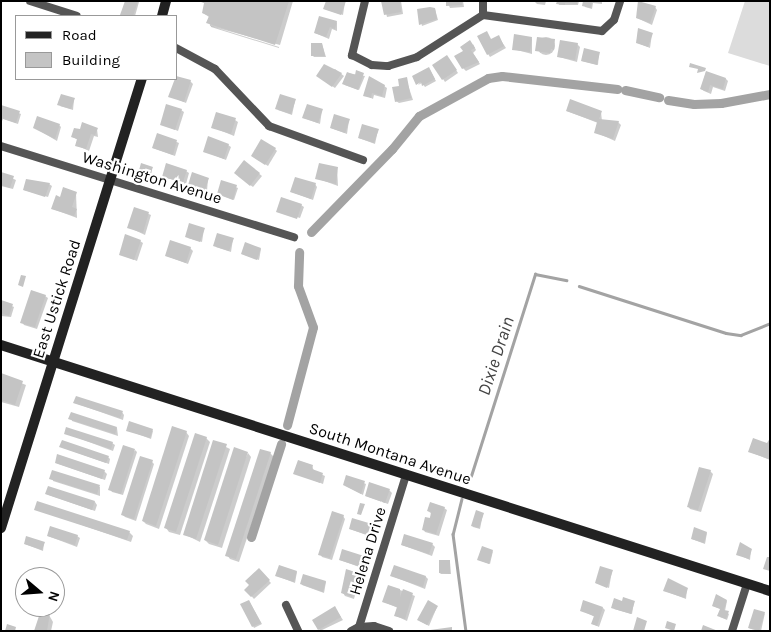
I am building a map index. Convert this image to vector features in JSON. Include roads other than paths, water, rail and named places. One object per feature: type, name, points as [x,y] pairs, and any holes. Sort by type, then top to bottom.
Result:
[{"type":"street","points":[[30,1],[74,15]]},
{"type":"street","points":[[162,15],[166,1]]},
{"type":"street","points":[[365,1],[352,55],[372,64],[402,64],[483,15],[602,31],[614,20],[620,1]]},
{"type":"street","points":[[483,1],[483,15]]},
{"type":"street","points":[[178,49],[216,69],[269,126],[363,160]]},
{"type":"street","name":"East Ustick Road","points":[[1,528],[142,80]]},
{"type":"street","name":"Washington Avenue","points":[[1,146],[294,237]]},
{"type":"street","name":"South Montana Avenue","points":[[1,345],[770,591]]},
{"type":"street","name":"Helena Drive","points":[[355,629],[406,475]]},
{"type":"street","points":[[732,631],[747,584]]},
{"type":"street","points":[[286,605],[298,631]]},
{"type":"street","points":[[355,629],[374,626],[389,631]]},
{"type":"waterway","points":[[311,232],[392,149],[419,116],[488,78],[502,76],[617,89]]},
{"type":"waterway","points":[[625,90],[659,97]]},
{"type":"waterway","points":[[668,100],[694,104],[721,103],[770,94]]},
{"type":"waterway","points":[[287,425],[313,327],[298,286],[299,252]]},
{"type":"waterway","name":"Dixie Drain","points":[[471,476],[535,274],[566,280]]},
{"type":"waterway","name":"Dixie Drain","points":[[579,286],[726,333],[741,335],[770,323]]},
{"type":"waterway","points":[[251,537],[281,444]]},
{"type":"waterway","name":"Dixie Drain","points":[[462,499],[453,534],[466,631]]}]
